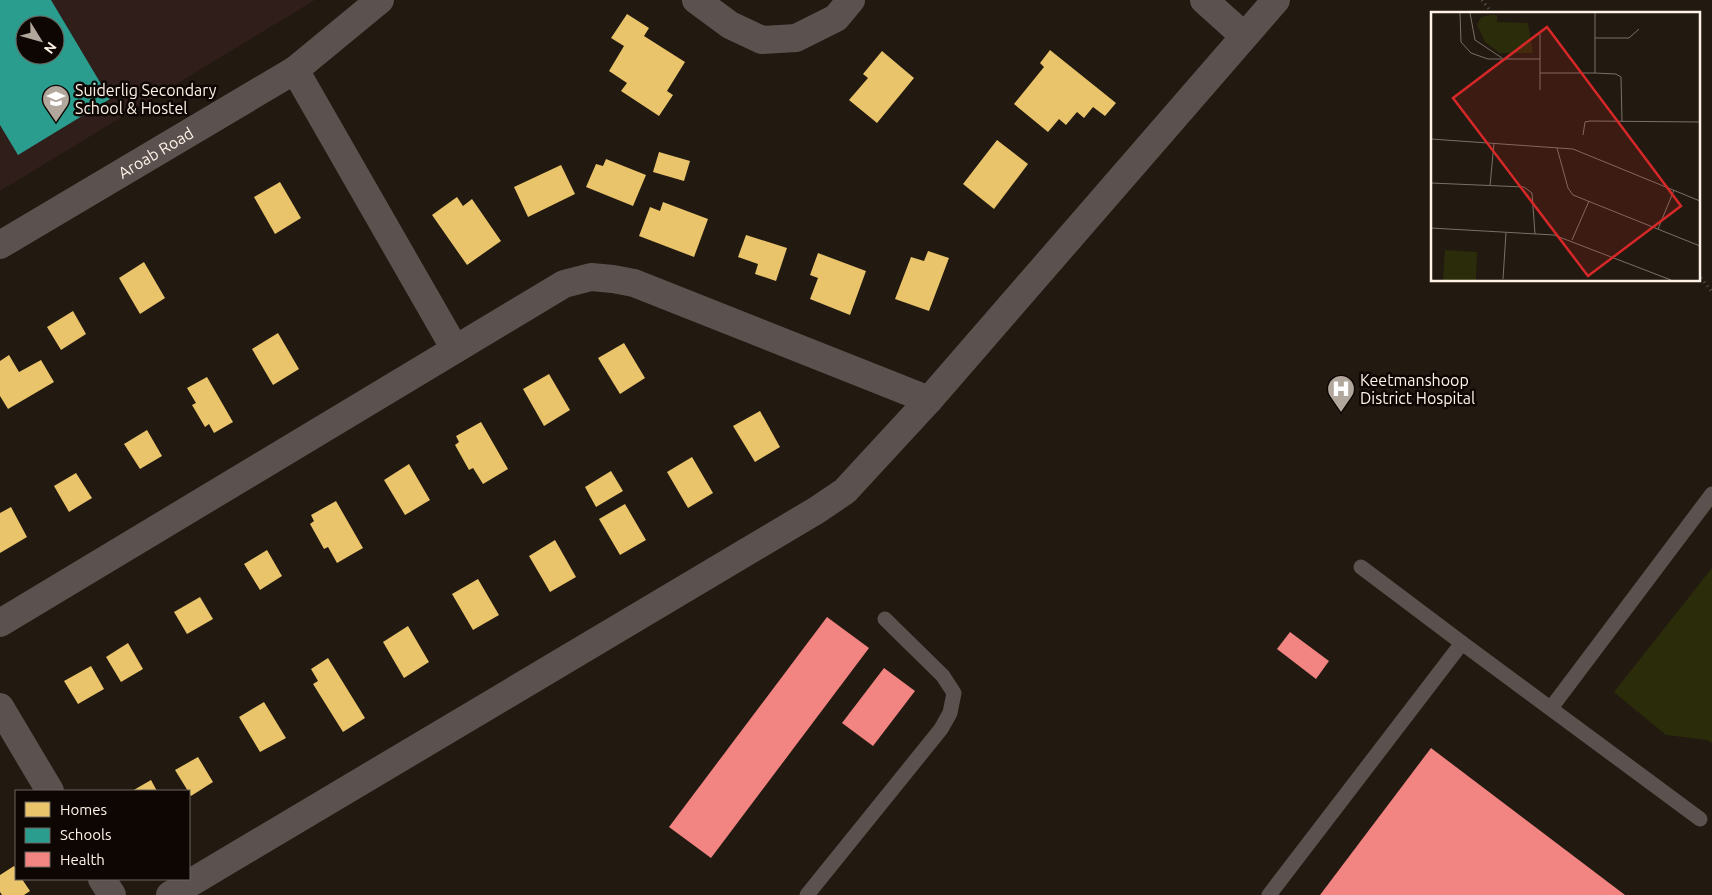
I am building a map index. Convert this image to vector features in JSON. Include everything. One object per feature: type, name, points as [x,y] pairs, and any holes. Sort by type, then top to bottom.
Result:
[{"type":"street","name":"Aroab Road","points":[[0,245],[295,70],[380,0]]},
{"type":"street","points":[[696,0],[730,25],[762,40],[796,38],[836,18],[851,0]]},
{"type":"street","points":[[1204,0],[1244,36]]},
{"type":"street","points":[[170,895],[817,510],[845,491],[929,400],[1276,0]]},
{"type":"street","points":[[295,70],[455,349]]},
{"type":"street","points":[[0,623],[564,284],[590,277],[634,283],[929,400]]},
{"type":"street","points":[[0,707],[49,790]]},
{"type":"street","points":[[103,880],[112,895]]},
{"type":"lane","points":[[1551,708],[1712,494]]},
{"type":"lane","points":[[1361,567],[1700,819]]},
{"type":"lane","points":[[807,895],[941,730],[950,713],[954,693],[943,676],[886,620]]},
{"type":"lane","points":[[1269,895],[1462,643]]},
{"type":"path","points":[[1482,0],[1491,12]]},
{"type":"path","points":[[1700,277],[1712,292]]},
{"type":"shaded area","name":"Suiderlig Secondary School & Hostel","points":[[0,0],[315,0],[0,191]]},
{"type":"shaded area","points":[[1712,568],[1712,743],[1707,740],[1666,735],[1614,692]]},
{"type":"building: Homes","points":[[627,14],[649,28],[644,36],[685,62],[667,91],[673,95],[659,116],[621,91],[627,83],[609,71],[624,46],[611,38]]},
{"type":"building: Homes","points":[[1050,50],[1116,103],[1105,116],[1093,107],[1084,118],[1077,112],[1066,125],[1059,119],[1048,132],[1014,104],[1044,67],[1040,63]]},
{"type":"building: Homes","points":[[882,51],[914,78],[877,123],[849,100],[868,78],[863,74]]},
{"type":"building: Homes","points":[[997,140],[1028,164],[994,209],[963,184]]},
{"type":"building: Homes","points":[[659,152],[690,161],[684,181],[653,172]]},
{"type":"building: Homes","points":[[606,159],[646,175],[633,206],[586,187],[596,164],[603,166]]},
{"type":"building: Homes","points":[[561,165],[575,194],[528,217],[514,187]]},
{"type":"building: Homes","points":[[280,182],[301,218],[275,234],[254,197]]},
{"type":"building: Homes","points":[[457,197],[463,206],[472,199],[501,241],[467,265],[432,215]]},
{"type":"building: Homes","points":[[663,202],[708,219],[694,257],[639,236],[650,207],[660,211]]},
{"type":"building: Homes","points":[[746,235],[787,248],[776,281],[755,274],[758,264],[738,257]]},
{"type":"building: Homes","points":[[928,251],[949,258],[929,311],[895,299],[911,257],[924,261]]},
{"type":"building: Homes","points":[[818,253],[866,271],[850,315],[810,299],[818,278],[810,275]]},
{"type":"building: Homes","points":[[144,262],[165,298],[140,314],[119,278]]},
{"type":"building: Homes","points":[[73,311],[86,334],[61,350],[47,327]]},
{"type":"building: Homes","points":[[278,333],[299,369],[273,385],[252,349]]},
{"type":"building: Homes","points":[[624,343],[645,378],[620,394],[598,358]]},
{"type":"building: Homes","points":[[9,355],[19,372],[41,360],[54,382],[8,409],[0,396],[0,361]]},
{"type":"building: Homes","points":[[549,374],[570,410],[544,426],[523,389]]},
{"type":"building: Homes","points":[[207,377],[233,422],[214,433],[209,424],[205,427],[192,405],[196,403],[187,388]]},
{"type":"building: Homes","points":[[760,411],[780,447],[755,462],[733,426]]},
{"type":"building: Homes","points":[[481,422],[508,469],[483,484],[473,468],[469,470],[455,445],[459,442],[456,436]]},
{"type":"building: Homes","points":[[147,430],[162,456],[140,469],[124,444]]},
{"type":"building: Homes","points":[[692,457],[713,493],[688,508],[667,472]]},
{"type":"building: Homes","points":[[409,464],[430,500],[405,515],[384,480]]},
{"type":"building: Homes","points":[[611,471],[623,491],[596,507],[585,487]]},
{"type":"building: Homes","points":[[76,473],[92,498],[69,512],[54,486]]},
{"type":"building: Homes","points":[[336,501],[363,548],[337,563],[328,547],[324,549],[310,524],[314,521],[311,515]]},
{"type":"building: Homes","points":[[625,504],[646,540],[620,555],[599,519]]},
{"type":"building: Homes","points":[[11,507],[27,537],[0,553],[0,513]]},
{"type":"building: Homes","points":[[555,540],[576,577],[550,592],[529,556]]},
{"type":"building: Homes","points":[[267,550],[282,576],[260,590],[244,564]]},
{"type":"building: Homes","points":[[478,579],[499,615],[473,630],[452,594]]},
{"type":"building: Homes","points":[[200,597],[213,619],[187,634],[174,612]]},
{"type":"building: Homes","points":[[408,626],[429,662],[404,678],[383,642]]},
{"type":"building: Homes","points":[[128,643],[143,669],[121,682],[106,657]]},
{"type":"building: Homes","points":[[328,658],[365,718],[343,732],[313,684],[318,681],[311,669]]},
{"type":"building: Homes","points":[[91,666],[104,689],[78,704],[64,681]]},
{"type":"building: Homes","points":[[264,702],[286,738],[260,752],[239,717]]},
{"type":"building: Homes","points":[[198,757],[213,782],[191,796],[190,790],[187,790],[175,770]]},
{"type":"building: Homes","points":[[151,780],[156,790],[134,790]]},
{"type":"building: Homes","points":[[14,866],[15,880],[23,880],[30,891],[24,895],[2,895],[0,892],[0,875]]},
{"type":"building: Schools","points":[[0,0],[51,0],[60,15],[15,15],[15,65],[65,65],[65,23],[110,99],[18,155],[0,125]]},
{"type":"building: Health","points":[[827,617],[869,648],[711,858],[669,827]]},
{"type":"building: Health","points":[[1290,632],[1329,661],[1316,679],[1277,649]]},
{"type":"building: Health","points":[[884,668],[915,691],[873,746],[842,723]]},
{"type":"building: Health","points":[[1431,748],[1625,895],[1320,895]]},
{"type":"place","name":"Suiderlig Secondary School & Hostel","points":[[56,123]]},
{"type":"place","name":"Keetmanshoop District Hospital","points":[[1341,413]]}]
